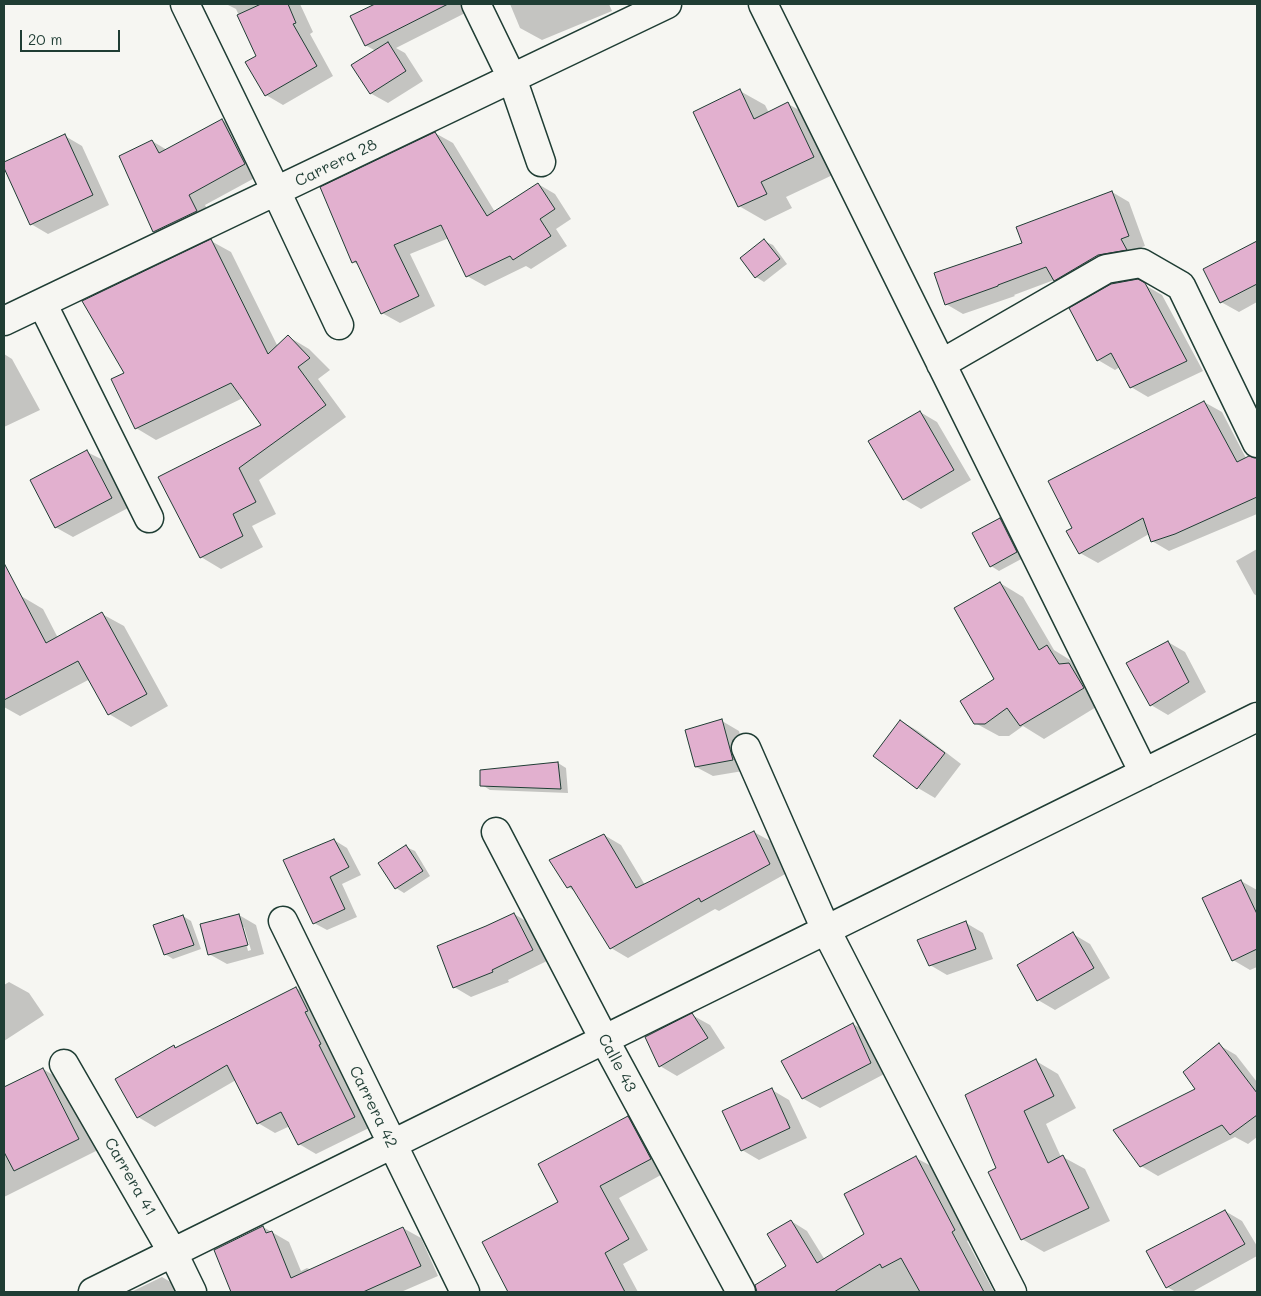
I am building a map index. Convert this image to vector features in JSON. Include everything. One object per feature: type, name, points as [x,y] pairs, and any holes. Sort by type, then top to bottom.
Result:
[{"type":"street","points":[[184,4],[276,191],[339,325]]},
{"type":"street","points":[[476,4],[512,78],[541,162]]},
{"type":"street","name":"Carrera 28","points":[[4,321],[667,4]]},
{"type":"street","points":[[763,4],[1144,773]]},
{"type":"street","points":[[941,364],[1106,269],[1141,263],[1181,286],[1257,443]]},
{"type":"street","points":[[42,303],[149,518]]},
{"type":"street","points":[[93,1292],[1257,717]]},
{"type":"street","points":[[746,748],[826,930],[1012,1292]]},
{"type":"street","name":"Calle 43","points":[[496,832],[604,1039],[741,1292]]},
{"type":"street","name":"Carrera 42","points":[[283,921],[465,1292]]},
{"type":"street","name":"Carrera 41","points":[[64,1064],[173,1253],[192,1292]]},
{"type":"building","points":[[261,4],[288,4],[296,23],[293,24],[317,66],[265,96],[245,62],[256,56],[237,15]]},
{"type":"building","points":[[375,4],[448,4],[365,46],[350,16]]},
{"type":"building","points":[[388,42],[406,71],[370,94],[351,65]]},
{"type":"building","points":[[740,89],[754,119],[788,102],[814,157],[761,182],[767,194],[738,207],[693,112]]},
{"type":"building","points":[[222,119],[245,164],[189,195],[197,211],[153,232],[119,156],[152,140],[159,153]]},
{"type":"building","points":[[435,132],[487,216],[538,183],[555,209],[540,219],[551,236],[513,260],[510,256],[466,277],[441,225],[394,245],[419,296],[381,314],[356,261],[352,263],[320,187]]},
{"type":"building","points":[[65,134],[93,195],[30,225],[4,168],[4,162]]},
{"type":"building","points":[[1112,191],[1129,236],[1121,239],[1127,250],[1098,255],[1054,281],[1046,267],[945,305],[934,273],[1022,243],[1016,227]]},
{"type":"building","points":[[211,239],[268,354],[288,335],[310,358],[298,367],[326,405],[239,468],[256,502],[233,514],[243,536],[200,558],[158,477],[261,425],[231,383],[135,429],[111,379],[124,373],[82,301]]},
{"type":"building","points":[[764,239],[780,259],[755,278],[740,258]]},
{"type":"building","points":[[1257,241],[1257,284],[1220,303],[1203,269]]},
{"type":"building","points":[[1138,279],[1145,283],[1187,361],[1130,388],[1111,353],[1097,361],[1069,308],[1111,284]]},
{"type":"building","points":[[1204,401],[1237,462],[1249,456],[1257,458],[1257,497],[1175,534],[1151,542],[1143,518],[1079,554],[1066,531],[1072,528],[1048,481]]},
{"type":"building","points":[[920,411],[954,470],[903,500],[868,441]]},
{"type":"building","points":[[87,450],[112,498],[55,528],[30,480]]},
{"type":"building","points":[[1000,518],[1017,552],[990,567],[972,533]]},
{"type":"building","points":[[4,563],[46,643],[102,612],[147,694],[108,715],[78,661],[4,700]]},
{"type":"building","points":[[1000,582],[1039,650],[1047,645],[1059,664],[1069,663],[1084,688],[1020,726],[1007,708],[985,724],[974,724],[960,701],[994,679],[954,608]]},
{"type":"building","points":[[1168,641],[1189,682],[1150,706],[1126,663]]},
{"type":"building","points":[[722,719],[733,760],[695,767],[685,730]]},
{"type":"building","points":[[900,720],[945,753],[917,789],[873,756]]},
{"type":"building","points":[[558,762],[561,789],[480,786],[480,770]]},
{"type":"building","points":[[754,831],[770,864],[701,902],[699,898],[610,949],[571,886],[567,888],[549,860],[604,834],[636,888]]},
{"type":"building","points":[[334,839],[349,867],[330,877],[345,909],[313,924],[283,860]]},
{"type":"building","points":[[406,845],[423,871],[395,889],[378,863]]},
{"type":"building","points":[[1241,880],[1257,914],[1257,949],[1232,961],[1202,898]]},
{"type":"building","points":[[514,913],[533,950],[492,970],[493,972],[453,988],[437,946]]},
{"type":"building","points":[[239,914],[248,945],[208,955],[200,924]]},
{"type":"building","points":[[183,915],[194,945],[164,955],[153,925]]},
{"type":"building","points":[[966,921],[976,949],[929,966],[917,940]]},
{"type":"building","points":[[1073,932],[1094,968],[1037,1001],[1017,965]]},
{"type":"building","points":[[296,987],[308,1011],[305,1012],[321,1044],[319,1045],[355,1117],[298,1145],[281,1112],[257,1124],[227,1065],[137,1118],[115,1079],[174,1045],[175,1048]]},
{"type":"building","points":[[692,1013],[708,1038],[659,1067],[645,1037]]},
{"type":"building","points":[[853,1023],[871,1063],[802,1099],[781,1061]]},
{"type":"building","points":[[1219,1043],[1257,1093],[1257,1115],[1230,1135],[1222,1125],[1140,1167],[1113,1130],[1195,1089],[1183,1072]]},
{"type":"building","points":[[1036,1059],[1054,1096],[1024,1111],[1048,1163],[1063,1155],[1089,1208],[1021,1240],[988,1172],[996,1168],[965,1095]]},
{"type":"building","points":[[43,1068],[79,1139],[14,1171],[4,1152],[4,1087]]},
{"type":"building","points":[[772,1088],[790,1128],[741,1151],[722,1111]]},
{"type":"building","points":[[628,1116],[651,1159],[600,1186],[629,1239],[605,1253],[625,1292],[508,1292],[482,1242],[558,1202],[538,1164]]},
{"type":"building","points":[[916,1156],[955,1230],[952,1232],[984,1292],[920,1292],[901,1258],[882,1268],[880,1264],[834,1292],[757,1292],[755,1285],[786,1266],[767,1234],[791,1220],[817,1263],[864,1234],[844,1194]]},
{"type":"building","points":[[1225,1210],[1245,1244],[1166,1288],[1146,1251]]},
{"type":"building","points":[[263,1226],[266,1233],[272,1231],[291,1278],[403,1227],[421,1266],[363,1292],[231,1292],[214,1250]]}]
